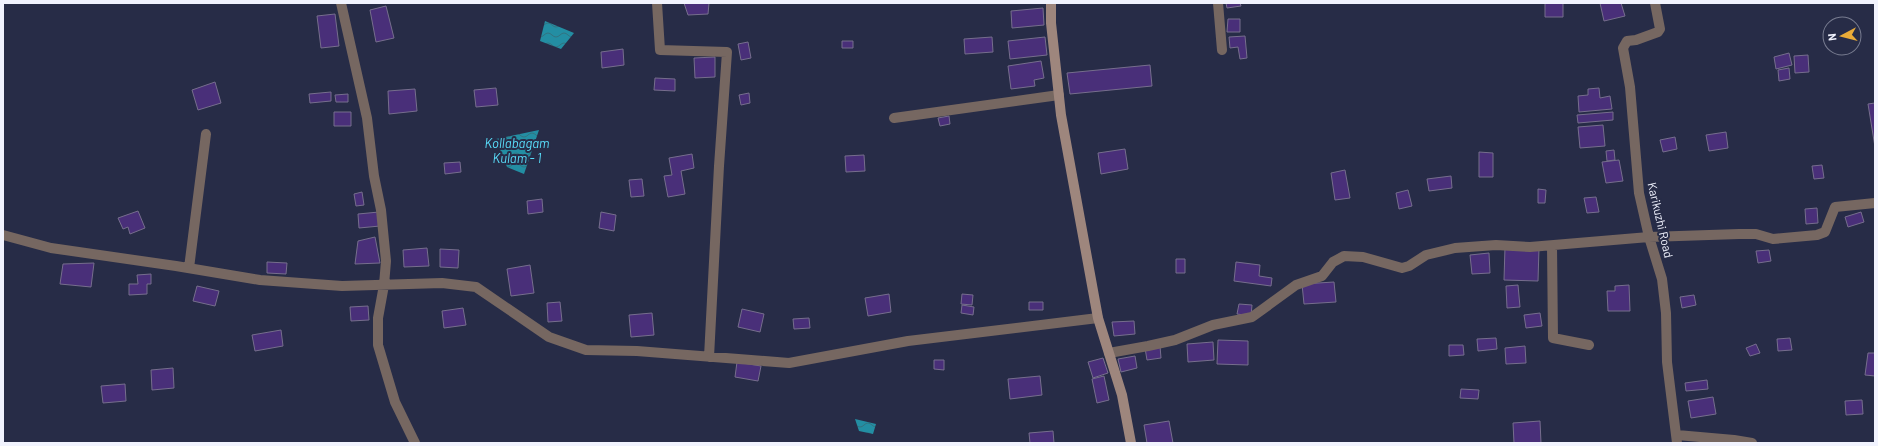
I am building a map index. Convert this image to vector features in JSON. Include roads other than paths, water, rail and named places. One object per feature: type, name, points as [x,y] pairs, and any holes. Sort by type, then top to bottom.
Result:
[{"type":"main road","points":[[1051,3],[1051,23],[1061,115],[1098,318],[1122,395],[1131,443]]},
{"type":"street","points":[[341,3],[367,118],[374,176],[381,210],[386,261],[384,285],[378,318],[378,345],[395,402],[415,443]]},
{"type":"street","points":[[657,3],[660,50],[727,52],[719,166],[710,357]]},
{"type":"street","points":[[1218,3],[1222,50]]},
{"type":"street","name":"Karikuzhi Road","points":[[1655,3],[1660,29],[1658,32],[1636,40],[1627,41],[1623,48],[1630,87],[1639,193],[1649,238],[1663,286],[1666,313],[1667,362],[1677,439]]},
{"type":"street","points":[[894,118],[1059,95]]},
{"type":"street","points":[[189,268],[206,134]]},
{"type":"street","points":[[1109,353],[1175,340],[1213,325],[1252,317],[1296,285],[1322,276],[1333,262],[1344,256],[1363,257],[1402,268],[1409,266],[1426,255],[1455,248],[1496,245],[1530,247],[1552,246],[1649,238],[1739,234],[1756,234],[1773,239],[1817,235],[1825,232],[1835,207],[1875,203]]},
{"type":"street","points":[[3,235],[51,248],[260,280],[342,286],[442,283],[476,287],[549,337],[586,350],[637,352],[789,363],[908,341],[1098,318]]},
{"type":"street","points":[[1552,246],[1554,338],[1589,345]]},
{"type":"street","points":[[1677,439],[1752,443]]},
{"type":"water","points":[[545,21],[574,33],[561,49],[540,41]]},
{"type":"water","name":"Kollabagam Kulam - 1","points":[[539,130],[524,174],[507,167],[496,139]]},
{"type":"water","points":[[855,419],[876,424],[873,434],[859,431]]}]
